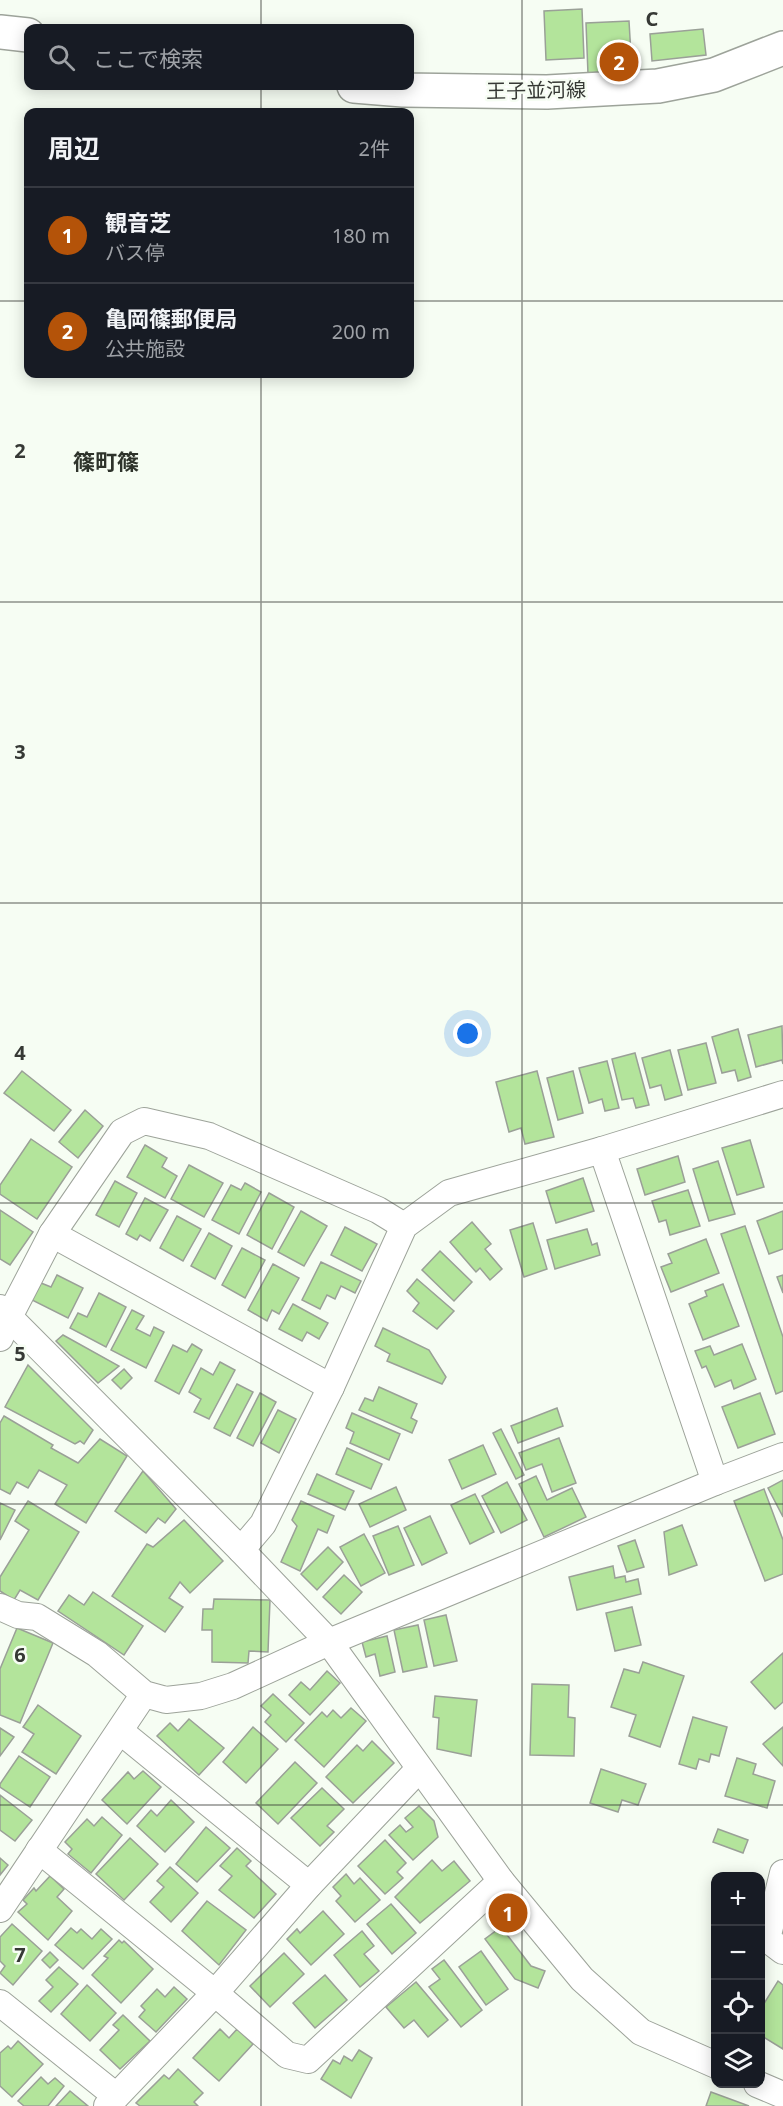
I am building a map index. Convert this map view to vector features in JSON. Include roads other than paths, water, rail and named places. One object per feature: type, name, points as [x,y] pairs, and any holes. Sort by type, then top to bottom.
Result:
[{"type":"main road","points":[[0,32],[24,35]]},
{"type":"main road","name":"王子並河線","points":[[403,90],[547,92],[658,86],[714,75],[783,48]]},
{"type":"street","points":[[241,1550],[263,1524],[331,1387],[404,1226],[449,1193],[602,1150],[783,1094]]},
{"type":"street","points":[[404,1226],[378,1210],[209,1136],[144,1120],[122,1132],[52,1234],[3,1321],[241,1550],[329,1642],[501,1881],[582,1979],[641,2032],[711,2063]]},
{"type":"street","points":[[602,1150],[715,1482]]},
{"type":"street","points":[[52,1234],[331,1387]]},
{"type":"street","points":[[0,1607],[18,1616],[37,1617],[97,1654],[144,1694],[166,1700],[201,1696],[233,1686],[329,1642],[783,1456]]},
{"type":"street","points":[[0,1909],[144,1694]]},
{"type":"street","points":[[120,1731],[309,1885]]},
{"type":"street","points":[[0,2003],[111,2101],[215,1993],[309,1885],[419,1769]]},
{"type":"street","points":[[39,1850],[215,1993],[286,2055],[308,2060],[501,1881]]},
{"type":"street","points":[[783,1873],[767,1940],[783,1951]]},
{"type":"street","points":[[765,2087],[783,2095]]},
{"type":"place","name":"亀岡篠郵便局","points":[[619,62]]},
{"type":"place","name":"観音芝","points":[[508,1913]]},
{"type":"district","name":"篠町篠","points":[[106,461]]}]
